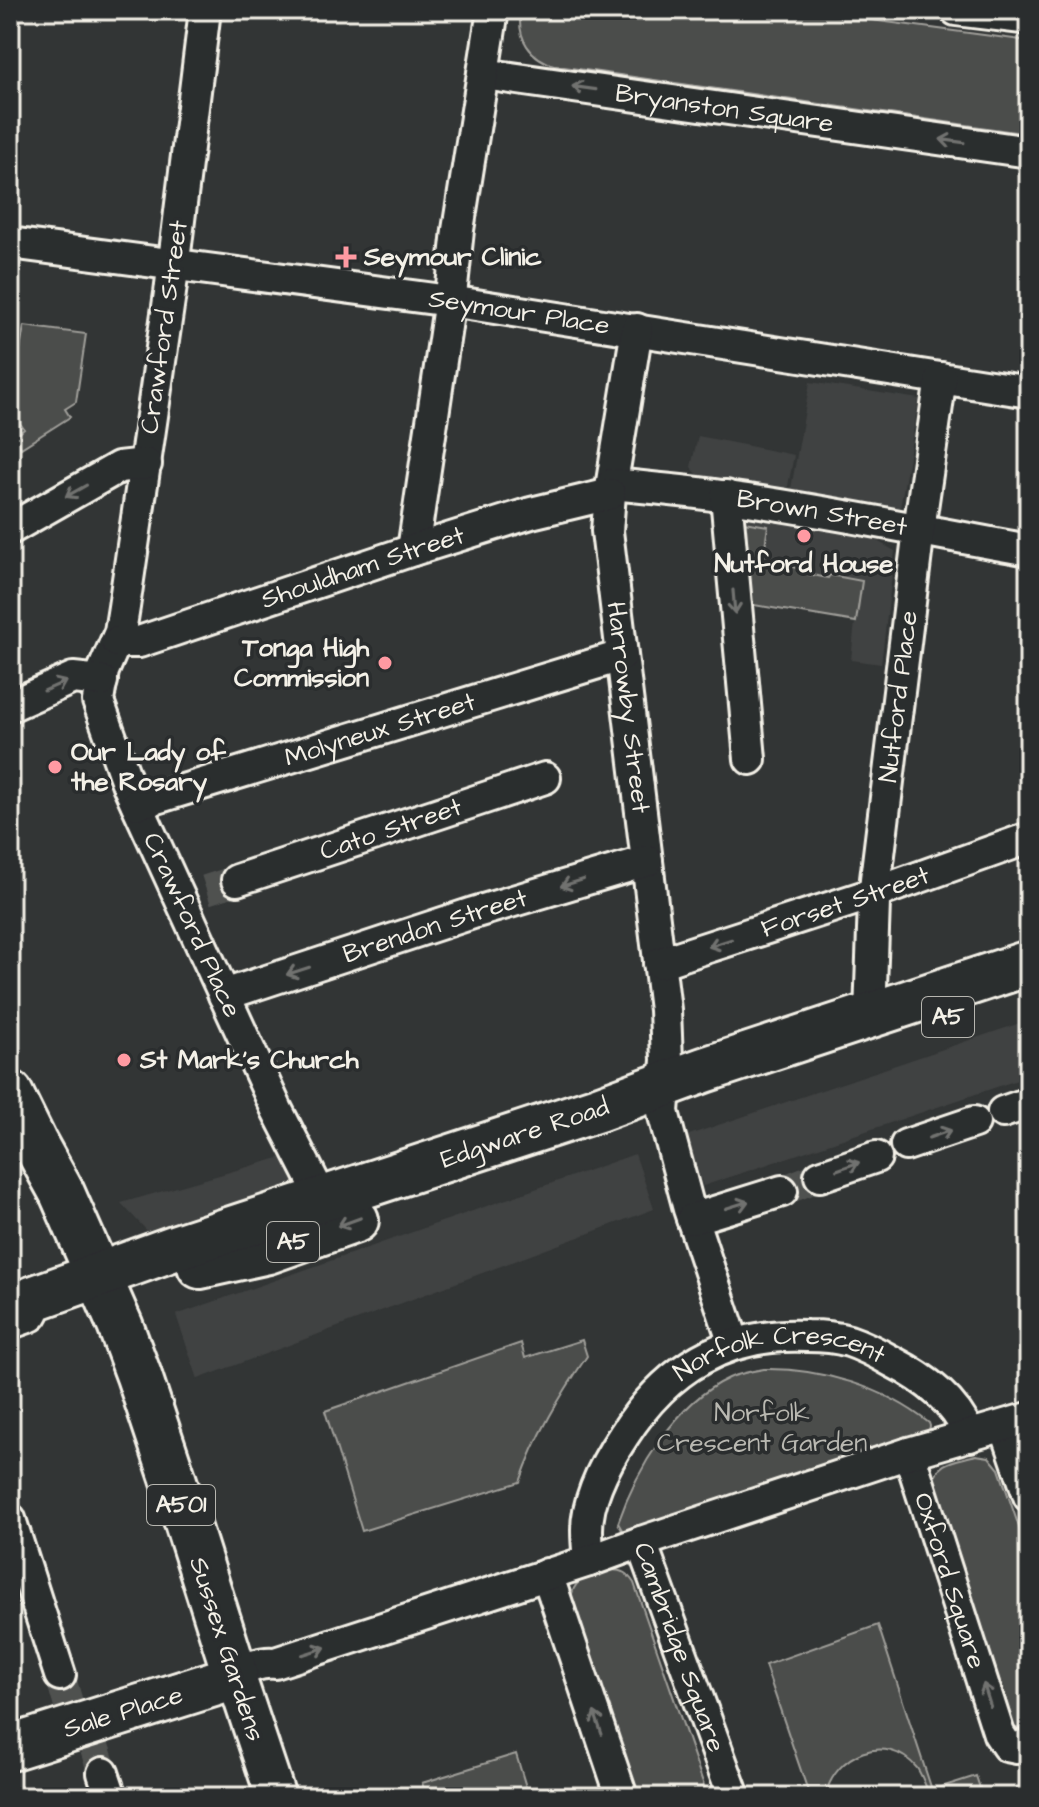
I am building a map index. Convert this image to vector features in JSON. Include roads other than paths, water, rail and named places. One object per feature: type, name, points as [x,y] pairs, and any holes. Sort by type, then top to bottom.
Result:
[{"type":"highway","name":"Edgware Road","points":[[102,1285],[268,1251],[665,1098],[717,1066],[1029,963]]},
{"type":"highway","name":"Edgware Road","points":[[19,1313],[37,1316],[177,1247],[323,1200],[665,1098],[866,1046],[1029,989]]},
{"type":"highway","name":"A501","points":[[10,1093],[22,1147],[62,1193],[102,1285]]},
{"type":"highway","name":"Sussex Gardens","points":[[102,1285],[139,1376],[235,1674]]},
{"type":"highway","name":"Sale Place","points":[[10,1748],[90,1746],[235,1674]]},
{"type":"main road","name":"Sussex Gardens","points":[[235,1674],[276,1797]]},
{"type":"street","name":"Crawford Street","points":[[117,642],[174,265],[205,10]]},
{"type":"street","points":[[413,550],[493,10]]},
{"type":"street","points":[[956,10],[1029,19]]},
{"type":"street","name":"Bryanston Square","points":[[483,74],[1029,152]]},
{"type":"street","name":"Seymour Place","points":[[10,243],[450,301],[1029,392]]},
{"type":"street","name":"Harrowby Street","points":[[637,329],[607,531],[667,1039],[665,1098],[690,1214],[734,1344]]},
{"type":"street","name":"Nutford Place","points":[[870,1015],[875,893],[919,529],[941,378]]},
{"type":"street","points":[[10,529],[119,467],[146,464]]},
{"type":"street","name":"Shouldham Street","points":[[117,642],[139,642],[413,550],[611,489]]},
{"type":"street","name":"Brown Street","points":[[611,489],[726,496],[1029,550]]},
{"type":"street","points":[[726,496],[750,759]]},
{"type":"street","name":"Crawford Place","points":[[117,642],[103,671],[98,701],[128,785],[193,895],[224,995],[323,1200]]},
{"type":"street","name":"Molyneux Street","points":[[137,804],[621,656]]},
{"type":"street","points":[[10,706],[73,678],[102,681]]},
{"type":"street","name":"Cato Street","points":[[237,880],[545,778]]},
{"type":"street","name":"Forset Street","points":[[659,963],[875,893],[1029,838]]},
{"type":"street","name":"Brendon Street","points":[[224,995],[473,913],[647,867]]},
{"type":"street","points":[[906,1145],[974,1122]]},
{"type":"street","points":[[820,1176],[876,1157]]},
{"type":"street","points":[[690,1214],[782,1191]]},
{"type":"street","name":"Norfolk Crescent","points":[[589,1561],[587,1528],[591,1502],[607,1464],[633,1422],[663,1385],[685,1368],[734,1344],[779,1335],[846,1340],[892,1361],[923,1380],[954,1407],[970,1436]]},
{"type":"street","points":[[641,1542],[909,1453],[1017,1422],[1029,1496]]},
{"type":"street","name":"Oxford Square","points":[[909,1453],[999,1734],[1007,1746],[1017,1748],[1029,1744]]},
{"type":"street","points":[[10,1519],[60,1675]]},
{"type":"street","name":"Cambridge Square","points":[[547,1574],[641,1542],[734,1797]]},
{"type":"street","points":[[235,1674],[251,1666],[275,1663],[547,1574],[622,1797]]},
{"type":"tunnel","points":[[206,890],[237,880]]},
{"type":"tunnel","points":[[782,1191],[820,1176]]},
{"type":"tunnel","points":[[60,1675],[69,1706]]},
{"type":"tunnel","points":[[94,1746],[103,1773]]},
{"type":"place","name":"Seymour Clinic","points":[[346,257]]},
{"type":"place","name":"Nutford House","points":[[804,536]]},
{"type":"place","name":"Tonga High Commission","points":[[385,663]]},
{"type":"place","name":"Our Lady of the Rosary","points":[[55,767]]},
{"type":"place","name":"St Mark's Church","points":[[124,1060]]},
{"type":"park label","name":"Norfolk Crescent Garden","points":[[762,1428]]}]
